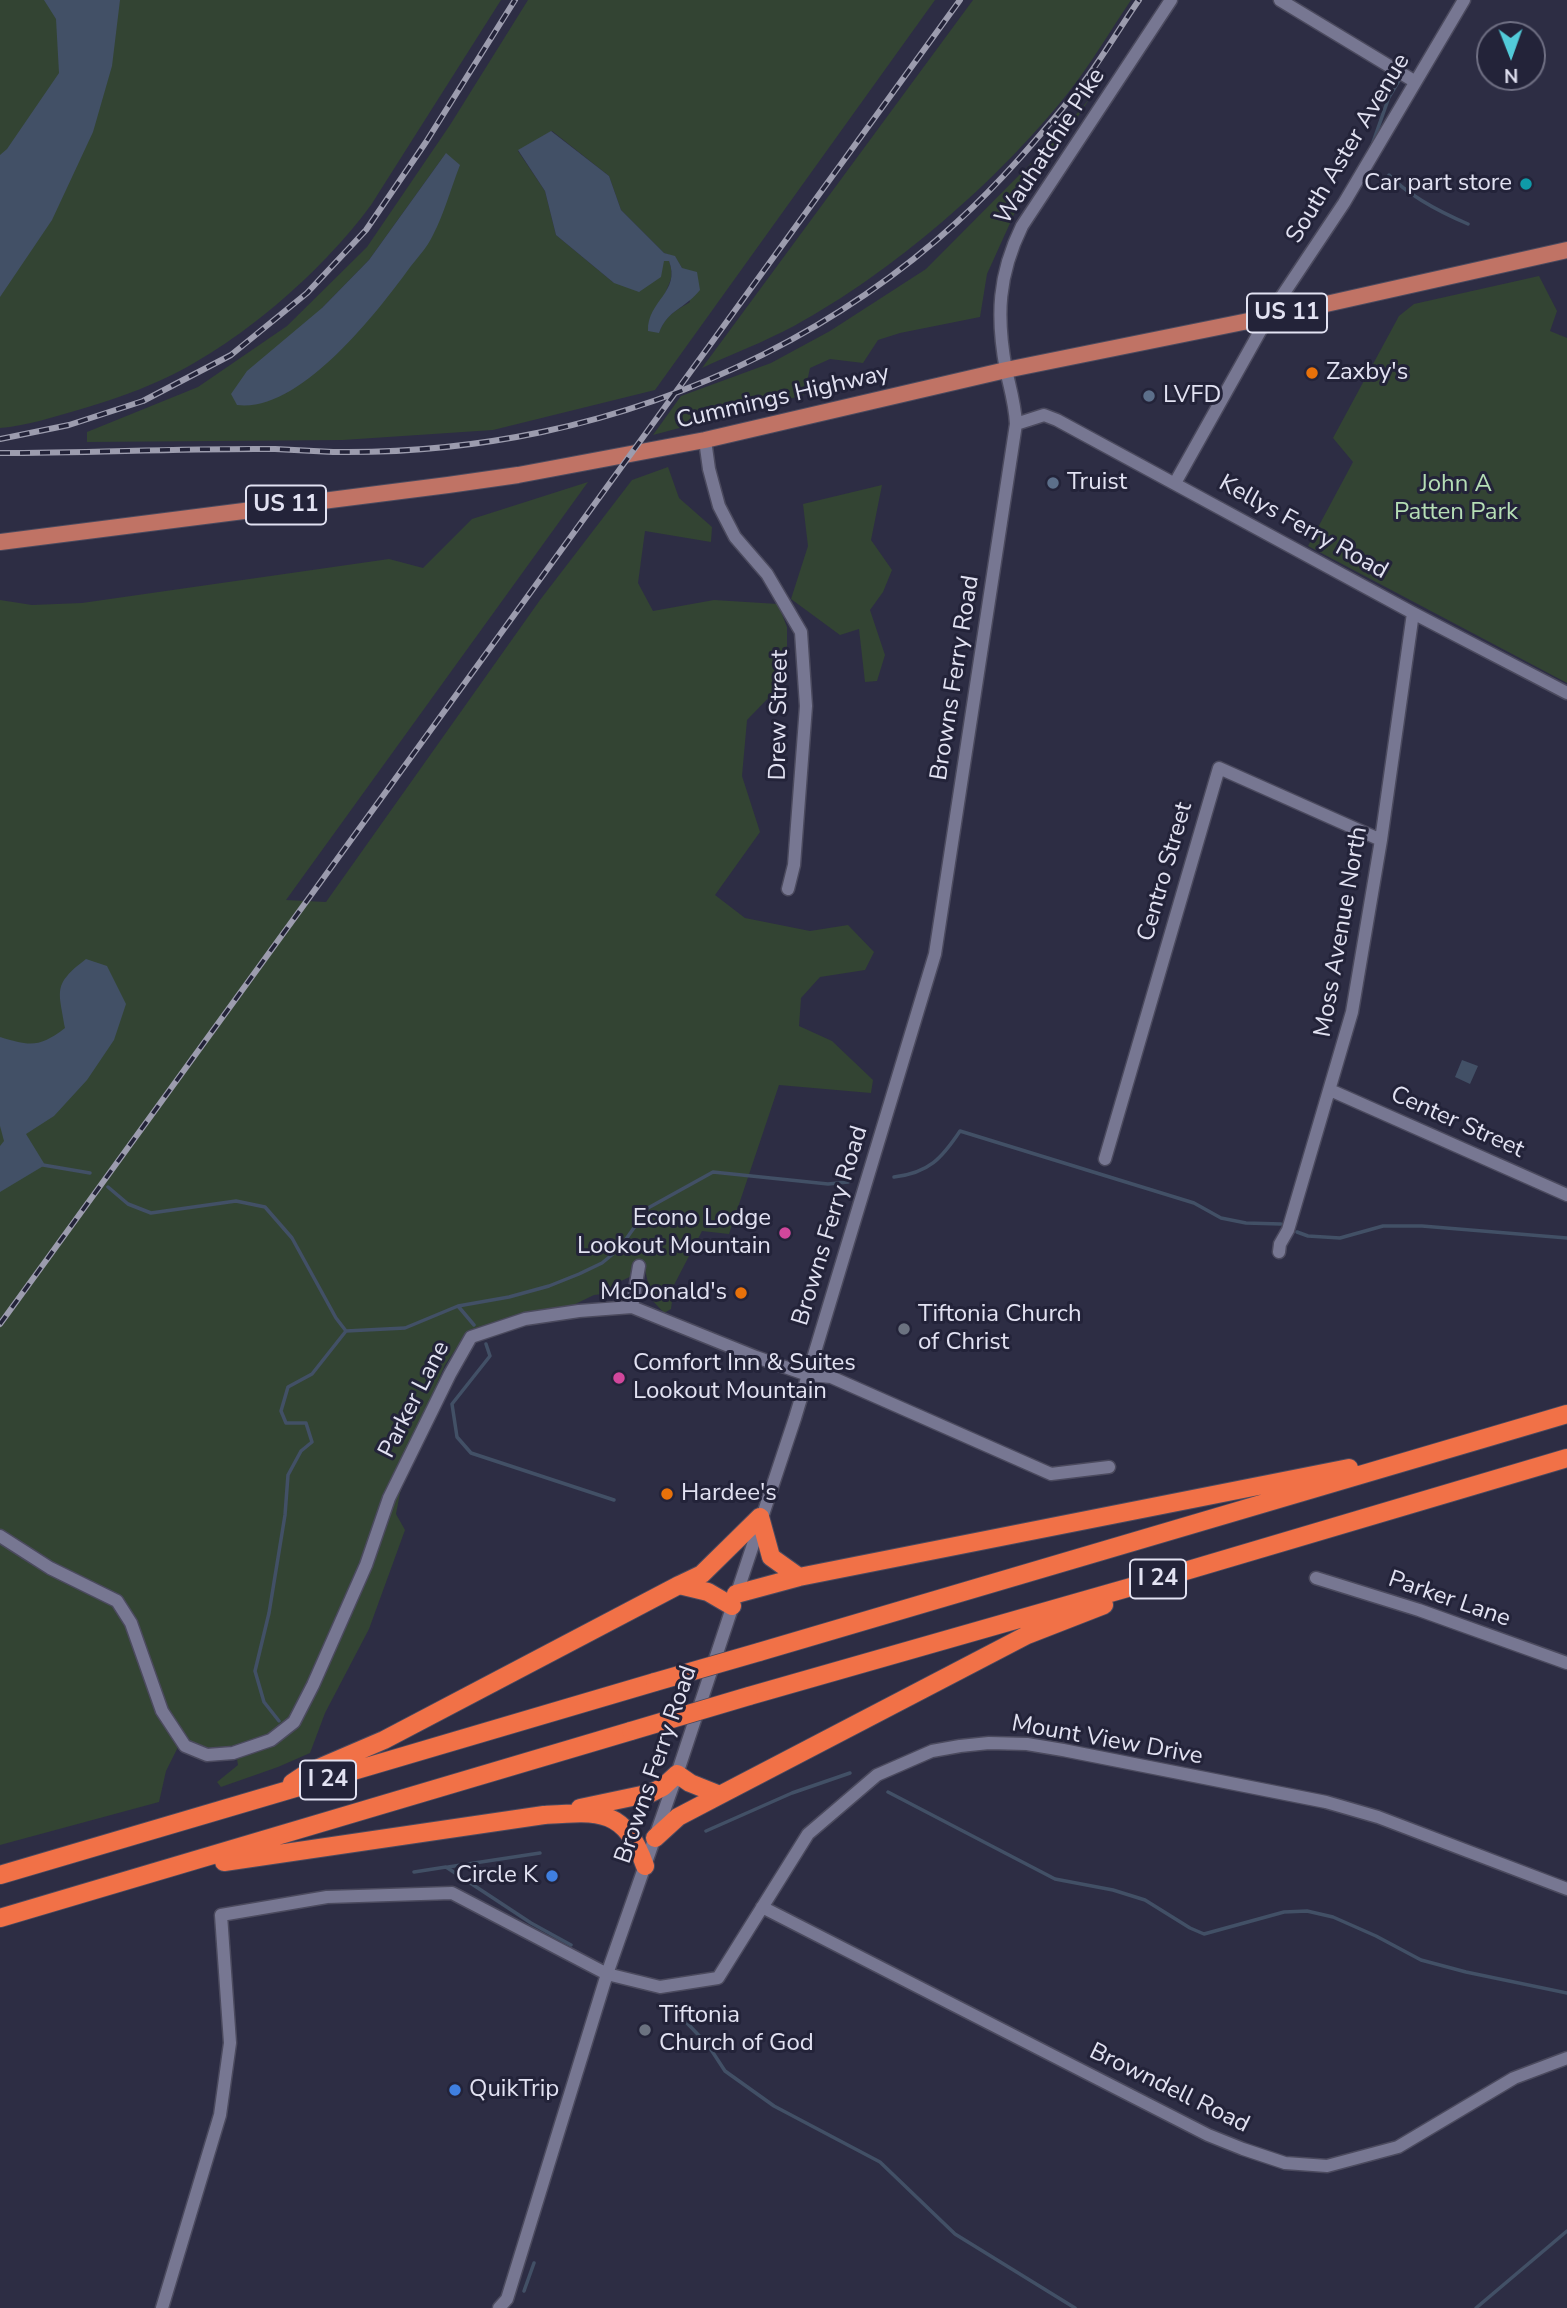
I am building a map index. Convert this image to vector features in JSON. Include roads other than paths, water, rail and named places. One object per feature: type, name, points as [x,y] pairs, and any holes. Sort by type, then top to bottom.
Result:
[{"type":"highway","name":"I 24","points":[[0,1875],[1567,1414]]},
{"type":"highway","points":[[679,1585],[734,1600],[799,1577],[1462,1445]]},
{"type":"highway","name":"I 24","points":[[0,1919],[749,1696],[1139,1585],[1567,1458]]},
{"type":"highway","points":[[268,1798],[307,1773],[384,1740],[702,1574],[760,1517],[771,1557],[799,1577]]},
{"type":"highway","points":[[655,1838],[678,1818],[720,1795],[1027,1635],[1113,1601],[1139,1585]]},
{"type":"highway","points":[[158,1872],[544,1815],[651,1793],[663,1787],[677,1774],[690,1783],[720,1795]]},
{"type":"highway","points":[[544,1815],[599,1814],[617,1821],[638,1845],[645,1866]]},
{"type":"main road","name":"Cummings Highway","points":[[0,542],[460,484],[705,440],[1006,370],[1268,317],[1567,250]]},
{"type":"street","name":"Wauhatchie Pike","points":[[1006,370],[999,304],[1011,249],[1022,226],[1171,0]]},
{"type":"street","points":[[1280,0],[1414,81]]},
{"type":"street","name":"South Aster Avenue","points":[[1175,483],[1268,317],[1344,203],[1464,0]]},
{"type":"street","name":"Browns Ferry Road","points":[[499,2308],[508,2299],[607,1974],[677,1774],[808,1375],[935,954],[1016,424],[1015,402],[1006,370]]},
{"type":"street","name":"Kellys Ferry Road","points":[[1016,424],[1044,415],[1057,419],[1567,693]]},
{"type":"street","name":"Drew Street","points":[[705,440],[709,469],[719,506],[735,537],[766,574],[801,632],[806,706],[794,865],[788,889]]},
{"type":"street","name":"Moss Avenue North","points":[[1279,1252],[1331,1090],[1352,1012],[1381,840],[1413,612]]},
{"type":"street","name":"Centro Street","points":[[1105,1159],[1219,768],[1381,840]]},
{"type":"street","name":"Center Street","points":[[1331,1090],[1567,1195]]},
{"type":"street","points":[[632,1307],[639,1266]]},
{"type":"street","name":"Parker Lane","points":[[0,1536],[50,1568],[117,1601],[131,1623],[162,1711],[185,1746],[207,1755],[233,1753],[271,1740],[294,1722],[366,1565],[389,1498],[471,1337],[525,1319],[632,1307],[755,1357],[808,1375],[831,1377],[1051,1474],[1109,1467]]},
{"type":"street","name":"Parker Lane","points":[[1316,1578],[1419,1610],[1567,1663]]},
{"type":"street","name":"Mount View Drive","points":[[162,2308],[183,2244],[222,2103],[230,2043],[221,1915],[327,1897],[452,1893],[607,1974],[660,1987],[718,1978],[808,1834],[877,1775],[932,1751],[989,1743],[1063,1749],[1326,1802],[1378,1817],[1567,1889]]},
{"type":"street","name":"Browndell Road","points":[[762,1907],[1208,2135],[1285,2163],[1326,2166],[1398,2147],[1514,2078],[1567,2057]]},
{"type":"water","points":[[44,0],[120,0],[112,66],[93,132],[52,220],[0,297],[0,155],[7,149],[59,73],[56,19]]},
{"type":"water","points":[[551,131],[609,176],[621,210],[664,253],[675,256],[682,268],[697,272],[700,290],[667,319],[659,333],[648,331],[649,321],[671,281],[669,261],[664,261],[661,277],[639,292],[614,283],[556,235],[545,191],[518,150]]},
{"type":"water","points":[[446,153],[460,165],[437,227],[425,249],[376,311],[356,335],[310,378],[285,394],[261,403],[237,405],[231,394],[247,371],[322,308],[369,260]]},
{"type":"water","points":[[86,959],[107,966],[126,1004],[114,1040],[87,1080],[54,1116],[26,1134],[45,1165],[0,1192],[0,1146],[4,1141],[0,1126],[0,1037],[34,1043],[48,1039],[65,1028],[60,989],[68,975]]},
{"type":"water","points":[[1462,1060],[1478,1066],[1470,1084],[1455,1077]]},
{"type":"waterway","points":[[1372,145],[1389,97],[1400,79]]},
{"type":"waterway","points":[[1389,175],[1426,203],[1468,224]]},
{"type":"waterway","points":[[894,1177],[926,1168],[947,1149],[960,1131],[1194,1203],[1221,1218],[1246,1223],[1281,1224]]},
{"type":"waterway","points":[[43,1165],[90,1173]]},
{"type":"waterway","points":[[279,1721],[264,1702],[255,1671],[269,1613],[285,1515],[288,1475],[301,1451],[312,1442],[306,1423],[286,1423],[281,1411],[288,1387],[312,1374],[346,1331],[405,1328],[458,1306],[509,1297],[579,1274],[602,1263],[619,1249],[648,1208],[713,1172],[828,1184],[848,1182]]},
{"type":"waterway","points":[[108,1187],[128,1204],[151,1213],[236,1201],[265,1207],[292,1238],[336,1318],[346,1331]]},
{"type":"waterway","points":[[1297,1232],[1308,1236],[1340,1238],[1383,1226],[1422,1226],[1567,1238]]},
{"type":"waterway","points":[[458,1306],[474,1325]]},
{"type":"waterway","points":[[486,1344],[490,1356],[452,1404],[457,1437],[471,1453],[614,1500]]},
{"type":"waterway","points":[[706,1831],[792,1793],[850,1773]]},
{"type":"waterway","points":[[888,1792],[1055,1879],[1113,1890],[1145,1900],[1204,1934],[1284,1912],[1307,1911],[1333,1917],[1421,1960],[1567,1993]]},
{"type":"waterway","points":[[448,1867],[540,1853]]},
{"type":"waterway","points":[[414,1872],[446,1867],[531,1923],[571,1945]]},
{"type":"waterway","points":[[686,2022],[708,2045],[725,2071],[774,2106],[880,2162],[955,2234],[1075,2308]]},
{"type":"waterway","points":[[1476,2308],[1567,2231]]},
{"type":"waterway","points":[[524,2291],[534,2263]]},
{"type":"railway","points":[[0,439],[69,425],[143,401],[231,355],[307,293],[366,230],[426,142],[515,0]]},
{"type":"railway","points":[[0,1324],[960,0]]},
{"type":"railway","points":[[0,453],[241,449],[359,452],[438,448],[517,437],[599,418],[710,379],[815,326],[865,295],[957,222],[1004,176],[1076,92],[1139,0]]},
{"type":"place","name":"Car part store","points":[[1526,184]]},
{"type":"place","name":"Zaxby's","points":[[1312,373]]},
{"type":"place","name":"LVFD","points":[[1149,396]]},
{"type":"place","name":"Truist","points":[[1053,483]]},
{"type":"place","name":"Econo Lodge Lookout Mountain","points":[[785,1233]]},
{"type":"place","name":"McDonald's","points":[[741,1293]]},
{"type":"place","name":"Tiftonia Church of Christ","points":[[904,1329]]},
{"type":"place","name":"Comfort Inn & Suites Lookout Mountain","points":[[619,1378]]},
{"type":"place","name":"Hardee's","points":[[667,1494]]},
{"type":"place","name":"Circle K","points":[[552,1876]]},
{"type":"place","name":"Tiftonia Church of God","points":[[645,2030]]},
{"type":"place","name":"QuikTrip","points":[[455,2090]]},
{"type":"park label","name":"John A Patten Park","points":[[1456,499]]}]
